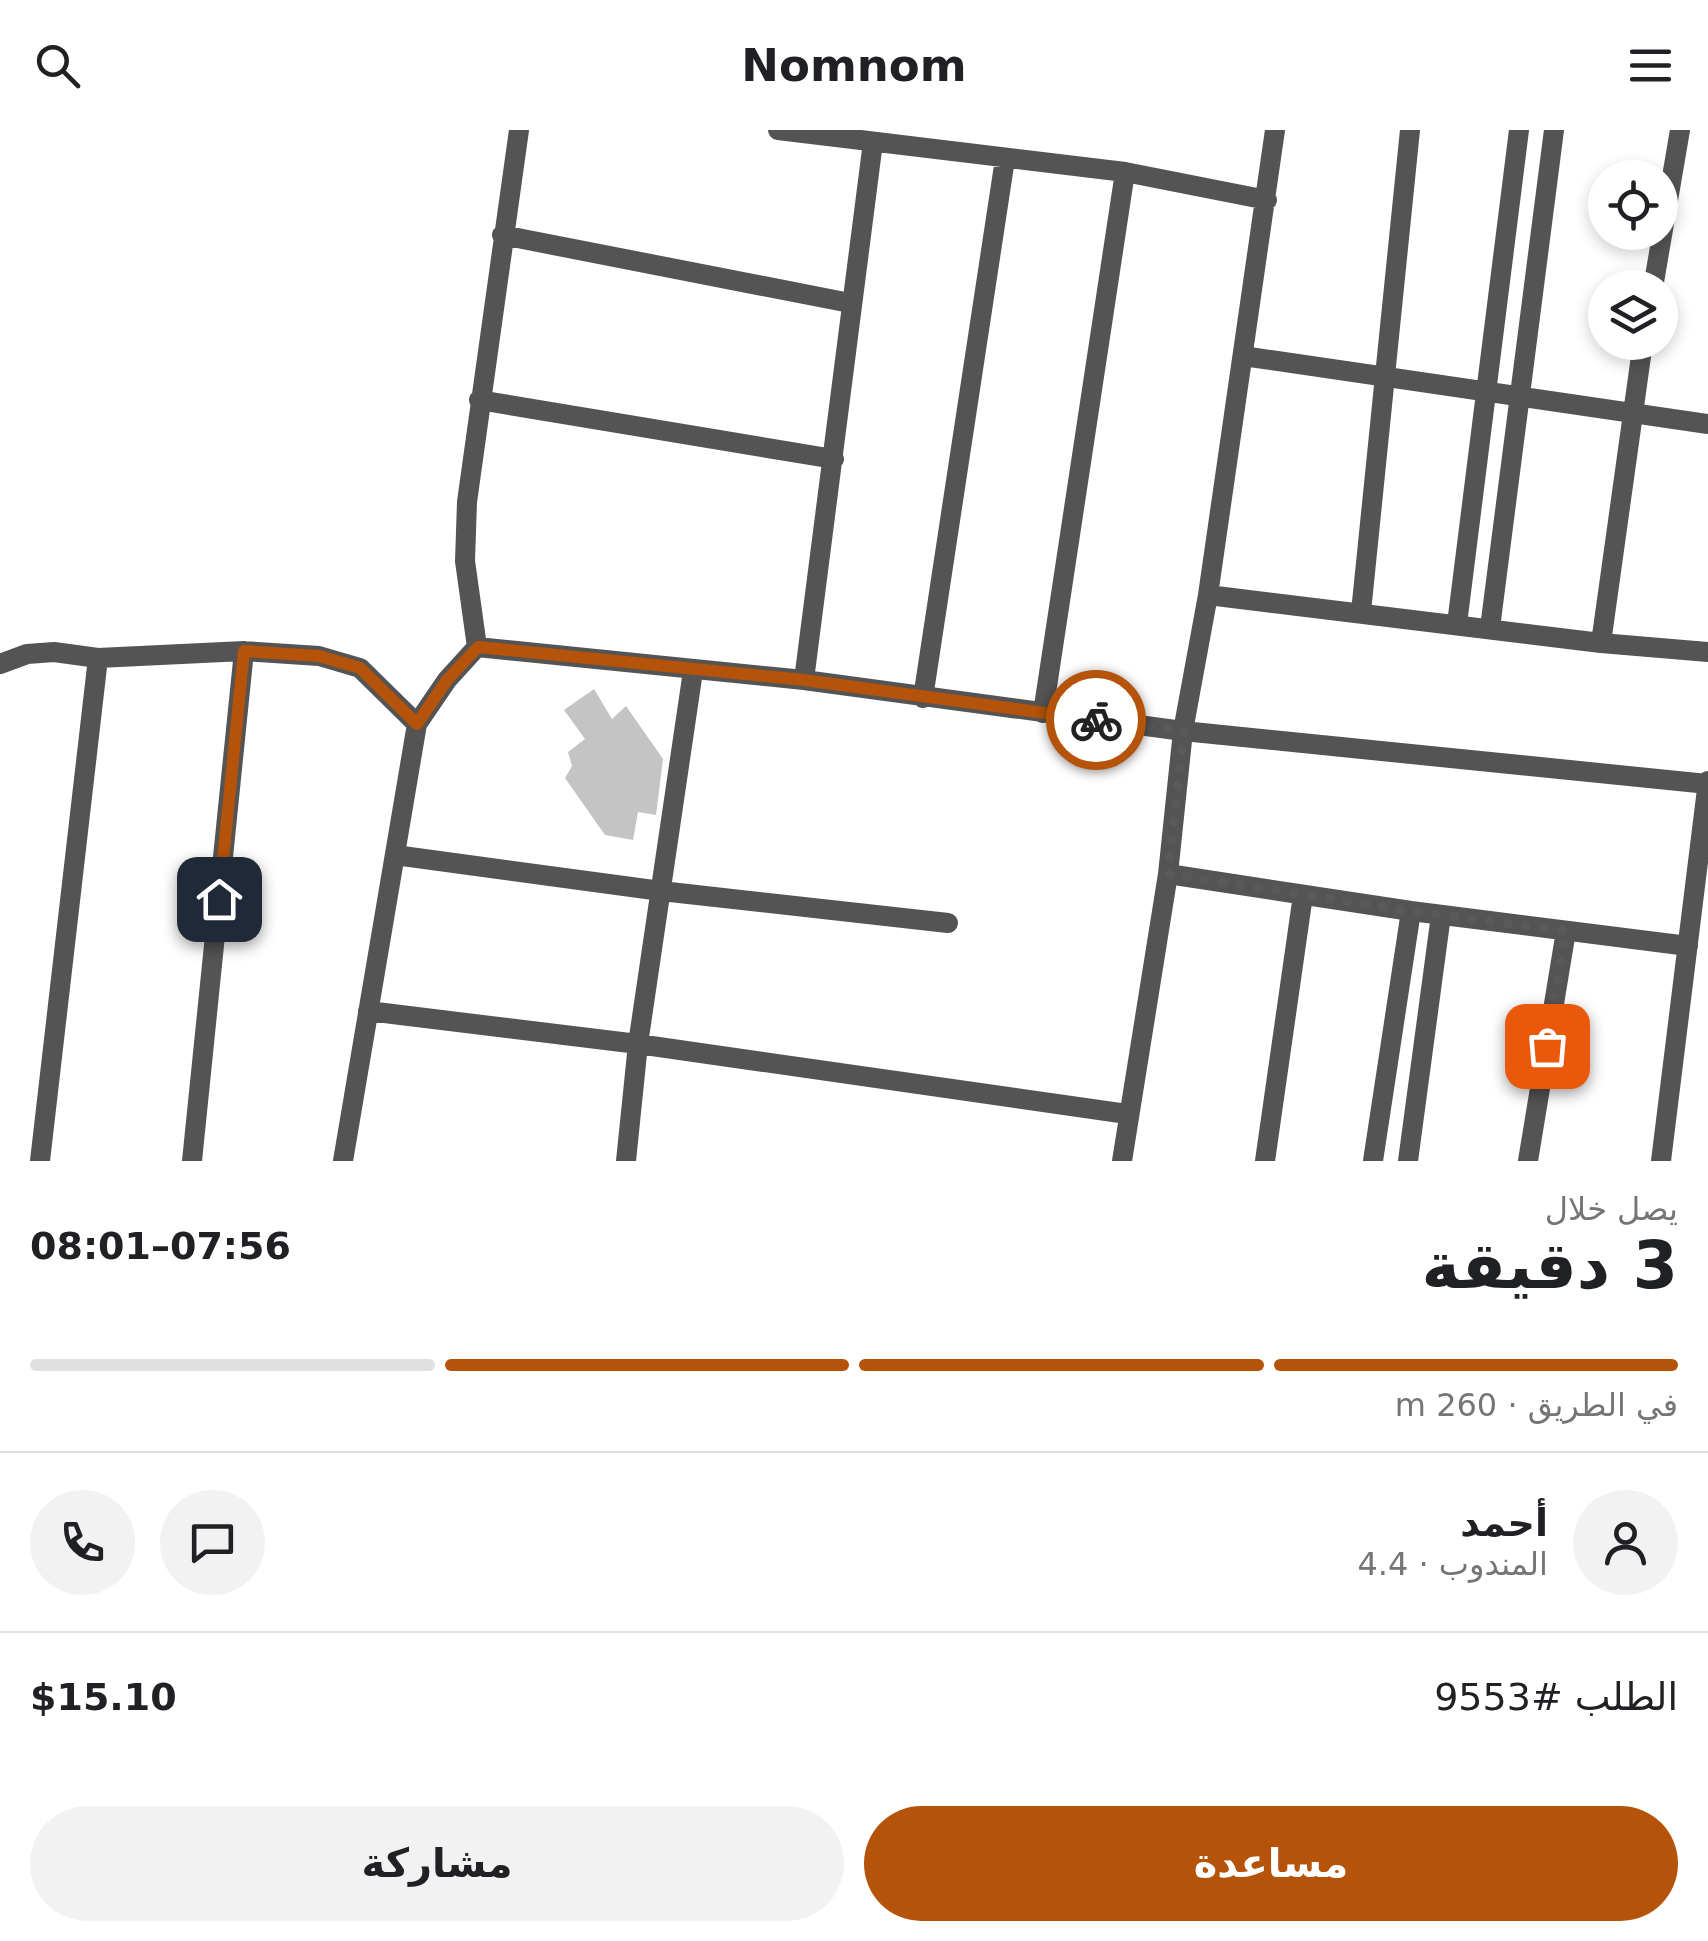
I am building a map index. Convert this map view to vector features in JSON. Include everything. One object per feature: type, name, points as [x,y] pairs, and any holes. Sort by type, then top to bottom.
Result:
[{"type":"street","points":[[478,647],[465,562],[467,502],[519,130]]},
{"type":"street","points":[[778,130],[873,142],[914,138],[1005,159],[1125,172],[1267,200]]},
{"type":"street","points":[[1122,1161],[1168,874],[1184,731],[1208,595],[1275,130]]},
{"type":"street","points":[[1360,612],[1410,130]]},
{"type":"street","points":[[1457,624],[1519,130]]},
{"type":"street","points":[[1490,628],[1554,130]]},
{"type":"street","points":[[1656,270],[1680,130]]},
{"type":"street","points":[[804,680],[873,142]]},
{"type":"street","points":[[923,698],[1005,159]]},
{"type":"street","points":[[1043,714],[1125,172]]},
{"type":"street","points":[[1510,195],[1545,200]]},
{"type":"street","points":[[502,235],[850,303]]},
{"type":"street","points":[[1499,279],[1535,283]]},
{"type":"street","points":[[1242,356],[1708,424]]},
{"type":"street","points":[[1601,642],[1641,360]]},
{"type":"street","points":[[480,400],[834,459]]},
{"type":"street","points":[[1472,494],[1507,498]]},
{"type":"street","points":[[1208,595],[1708,652]]},
{"type":"street","points":[[478,647],[804,680],[1184,731],[1708,783],[1661,1161]]},
{"type":"street","points":[[349,1160],[368,1011],[417,724],[447,680],[478,647]]},
{"type":"street","points":[[0,664],[28,654],[54,652],[98,658],[244,651],[319,656],[360,668],[417,724]]},
{"type":"street","points":[[192,1161],[244,651]]},
{"type":"street","points":[[40,1161],[98,658]]},
{"type":"street","points":[[626,1161],[638,1044],[693,671]]},
{"type":"street","points":[[395,855],[948,923]]},
{"type":"street","points":[[1168,874],[1411,911],[1688,946]]},
{"type":"street","points":[[1264,1161],[1303,895]]},
{"type":"street","points":[[1372,1161],[1411,911]]},
{"type":"street","points":[[1408,1161],[1441,915]]},
{"type":"street","points":[[1528,1161],[1566,931]]},
{"type":"street","points":[[368,1011],[638,1044],[1127,1114]]},
{"type":"street","points":[[1396,1016],[1428,1020]]},
{"type":"street","points":[[1381,1102],[1414,1108]]},
{"type":"building","points":[[594,689],[612,719],[626,706],[663,759],[656,815],[638,812],[633,840],[605,835],[565,778],[572,766],[568,752],[585,739],[564,710]]},
{"type":"way so far","points":[[1096,720],[1184,731],[1168,874],[1566,931],[1547,1046]]},
{"type":"route","points":[[219,899],[244,651],[319,656],[360,668],[417,724],[447,680],[478,647],[804,680],[1096,720]]}]
